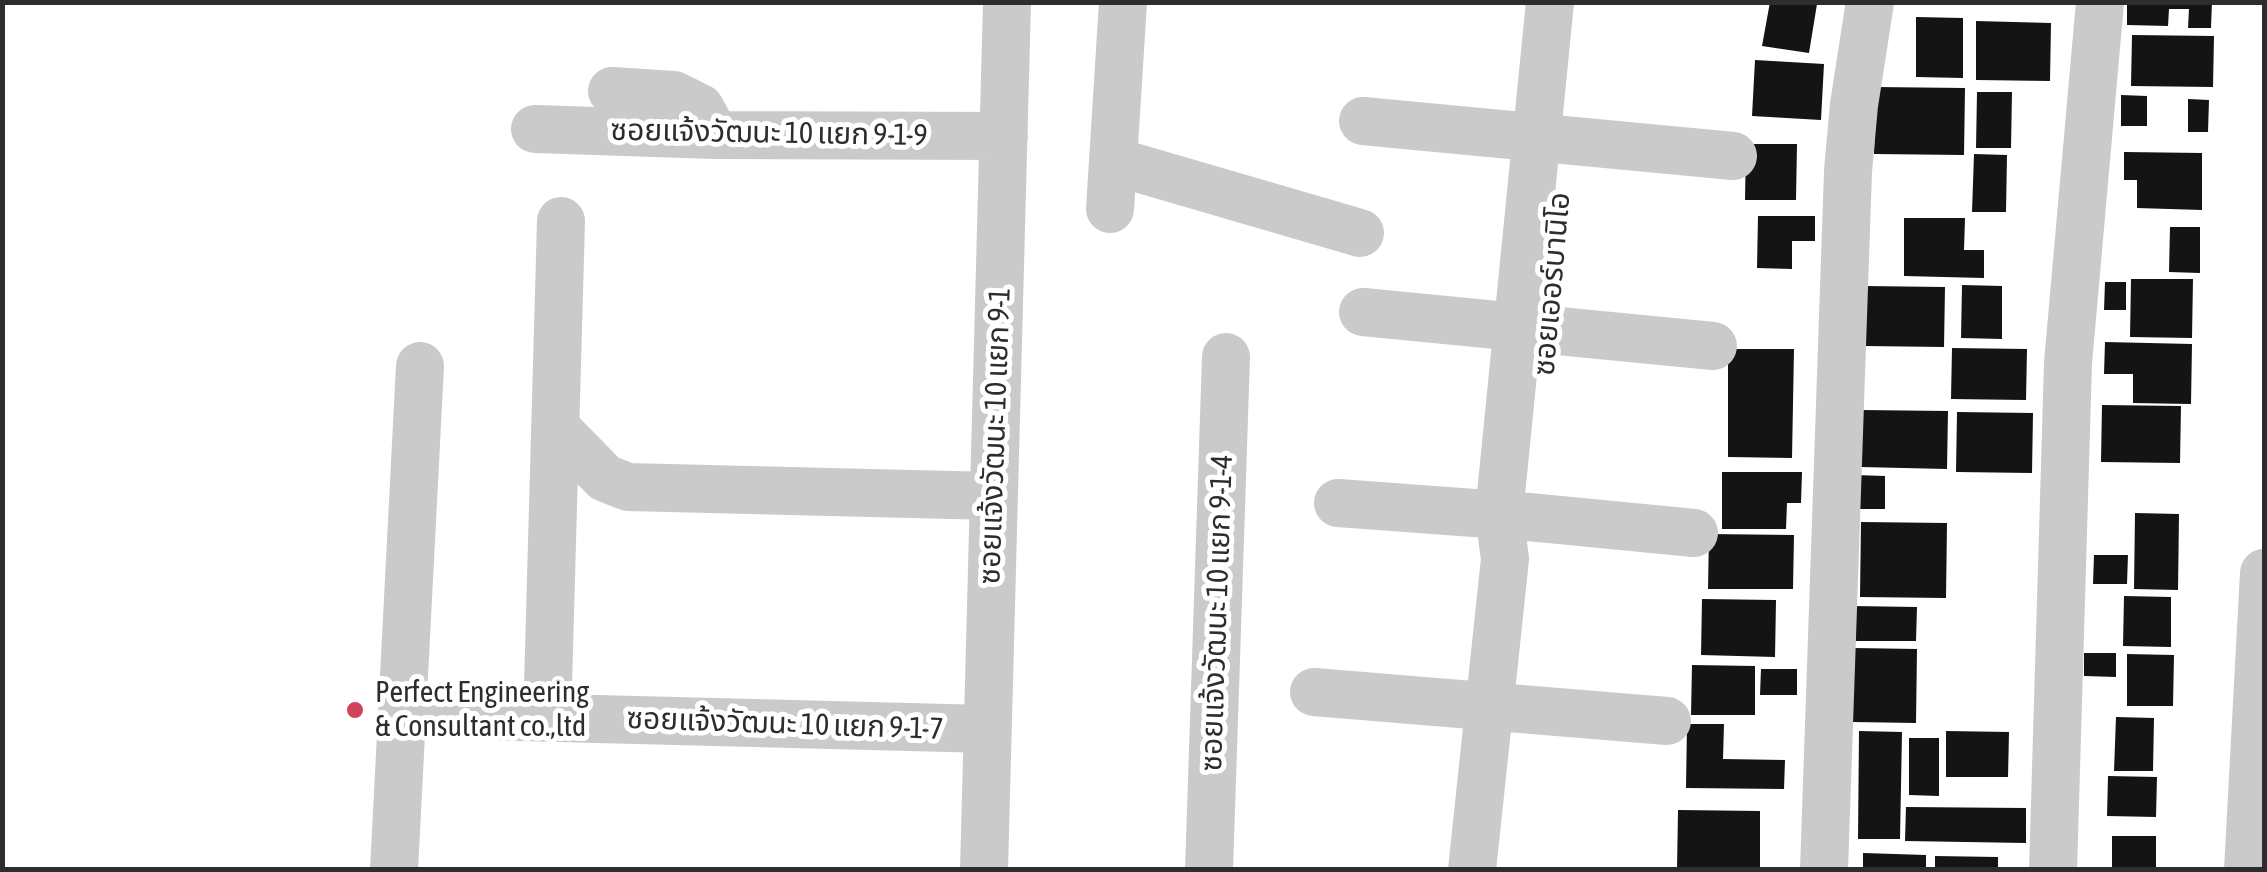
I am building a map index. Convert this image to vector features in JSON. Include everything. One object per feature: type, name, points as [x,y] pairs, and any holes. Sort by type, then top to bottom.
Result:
[{"type":"street","name":"ซอยแจ้งวัฒนะ 10 แยก 9-1","points":[[984,870],[1007,2]]},
{"type":"street","points":[[1110,209],[1123,2]]},
{"type":"street","name":"ซอยเออร์บานิโอ","points":[[1472,870],[1551,140],[1550,2]]},
{"type":"street","name":"ซอยเออร์บานิโอ","points":[[1551,140],[1580,2]]},
{"type":"street","points":[[1824,870],[1848,170],[1870,2]]},
{"type":"street","points":[[2053,870],[2068,362],[2100,2]]},
{"type":"street","points":[[612,91],[674,96],[700,108],[715,135]]},
{"type":"street","points":[[1363,121],[1733,156]]},
{"type":"street","name":"ซอยแจ้งวัฒนะ 10 แยก 9-1-9","points":[[535,129],[715,135],[1004,136]]},
{"type":"street","points":[[1113,161],[1360,232]]},
{"type":"street","points":[[548,685],[561,220]]},
{"type":"street","points":[[1363,312],[1713,346]]},
{"type":"street","name":"ซอยแจ้งวัฒนะ 10 แยก 9-1-4","points":[[1209,870],[1226,356]]},
{"type":"street","points":[[394,870],[420,366]]},
{"type":"street","points":[[556,427],[605,478],[628,486],[993,496]]},
{"type":"street","points":[[1338,503],[1511,530],[1694,533]]},
{"type":"street","points":[[2248,870],[2264,573]]},
{"type":"street","points":[[1314,692],[1667,721]]},
{"type":"street","name":"ซอยแจ้งวัฒนะ 10 แยก 9-1-7","points":[[403,714],[987,730]]},
{"type":"building","points":[[1770,2],[1817,4],[1809,53],[1762,46]]},
{"type":"building","points":[[2127,2],[2212,2],[2211,28],[2188,28],[2189,9],[2169,9],[2168,26],[2127,25]]},
{"type":"building","points":[[1916,17],[1963,18],[1963,78],[1916,77]]},
{"type":"building","points":[[1976,21],[2051,23],[2050,81],[1976,80]]},
{"type":"building","points":[[2132,35],[2214,36],[2213,87],[2131,86]]},
{"type":"building","points":[[1755,60],[1824,64],[1821,120],[1752,116]]},
{"type":"building","points":[[1876,87],[1965,88],[1964,155],[1874,154]]},
{"type":"building","points":[[1977,92],[2012,92],[2011,148],[1976,148]]},
{"type":"building","points":[[2121,95],[2147,96],[2147,126],[2121,126]]},
{"type":"building","points":[[2188,99],[2209,100],[2208,132],[2188,132]]},
{"type":"building","points":[[1746,144],[1797,144],[1796,200],[1745,200]]},
{"type":"building","points":[[2124,152],[2202,153],[2202,210],[2137,208],[2137,180],[2124,180]]},
{"type":"building","points":[[1974,154],[2007,155],[2006,212],[1972,212]]},
{"type":"building","points":[[1758,216],[1815,216],[1815,241],[1792,241],[1792,269],[1757,268]]},
{"type":"building","points":[[1904,218],[1965,218],[1964,250],[1984,250],[1984,278],[1904,276]]},
{"type":"building","points":[[2170,227],[2200,227],[2200,273],[2169,272]]},
{"type":"building","points":[[2131,279],[2193,279],[2192,338],[2130,337]]},
{"type":"building","points":[[2105,282],[2126,282],[2126,310],[2104,310]]},
{"type":"building","points":[[1962,285],[2002,286],[2002,339],[1961,338]]},
{"type":"building","points":[[1864,286],[1945,287],[1944,347],[1864,346]]},
{"type":"building","points":[[2105,342],[2192,344],[2191,404],[2133,403],[2133,374],[2104,374]]},
{"type":"building","points":[[1952,348],[2027,349],[2026,400],[1951,399]]},
{"type":"building","points":[[1728,349],[1794,349],[1792,458],[1728,457]]},
{"type":"building","points":[[2102,405],[2181,406],[2180,463],[2101,462]]},
{"type":"building","points":[[1861,410],[1948,411],[1947,469],[1860,467]]},
{"type":"building","points":[[1957,412],[2033,413],[2032,473],[1956,472]]},
{"type":"building","points":[[1722,472],[1802,472],[1801,503],[1787,503],[1786,529],[1722,529]]},
{"type":"building","points":[[1855,475],[1885,476],[1885,509],[1854,509]]},
{"type":"building","points":[[2135,513],[2179,514],[2178,590],[2134,589]]},
{"type":"building","points":[[1861,522],[1947,523],[1946,598],[1860,597]]},
{"type":"building","points":[[1709,534],[1794,535],[1793,589],[1708,589]]},
{"type":"building","points":[[2094,555],[2128,555],[2127,584],[2093,584]]},
{"type":"building","points":[[2124,596],[2171,597],[2171,647],[2123,646]]},
{"type":"building","points":[[1702,599],[1776,600],[1775,657],[1701,655]]},
{"type":"building","points":[[1852,606],[1917,607],[1916,641],[1852,641]]},
{"type":"building","points":[[1854,648],[1917,649],[1916,723],[1852,722]]},
{"type":"building","points":[[2084,653],[2116,653],[2116,677],[2084,676]]},
{"type":"building","points":[[2127,654],[2174,655],[2173,706],[2127,706]]},
{"type":"building","points":[[1692,665],[1755,666],[1755,715],[1691,715]]},
{"type":"building","points":[[1761,669],[1797,669],[1797,695],[1760,695]]},
{"type":"building","points":[[2116,717],[2154,718],[2153,771],[2114,771]]},
{"type":"building","points":[[1687,724],[1724,724],[1723,759],[1785,760],[1784,789],[1686,788]]},
{"type":"building","points":[[1859,731],[1902,732],[1900,839],[1858,839]]},
{"type":"building","points":[[1946,731],[2009,732],[2008,777],[1946,777]]},
{"type":"building","points":[[1909,738],[1939,738],[1939,796],[1909,795]]},
{"type":"building","points":[[2108,776],[2157,777],[2156,817],[2107,816]]},
{"type":"building","points":[[1906,807],[2026,808],[2026,843],[1905,841]]},
{"type":"building","points":[[1678,810],[1760,811],[1760,870],[1677,870]]},
{"type":"building","points":[[2112,836],[2156,836],[2156,870],[2112,870]]},
{"type":"building","points":[[1863,853],[1926,855],[1926,870],[1863,870]]},
{"type":"building","points":[[1935,856],[1998,857],[1998,870],[1935,870]]},
{"type":"place","name":"Perfect Engineering & Consultant co.,ltd","points":[[355,710]]}]
